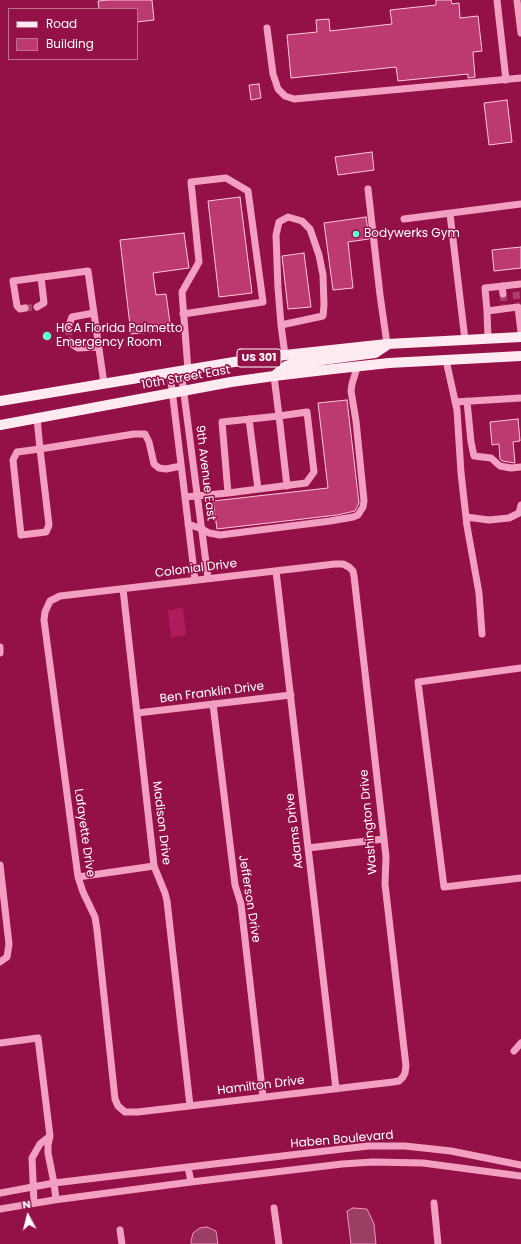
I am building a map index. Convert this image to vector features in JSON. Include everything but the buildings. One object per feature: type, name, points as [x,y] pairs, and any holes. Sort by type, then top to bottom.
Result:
[{"type":"main road","name":"10th Street East","points":[[0,402],[184,370],[285,355],[387,344],[521,337]]},
{"type":"main road","points":[[274,376],[286,366],[292,364],[375,353],[387,344]]},
{"type":"main road","name":"10th Street East","points":[[0,425],[172,393],[274,376],[356,366],[521,356]]},
{"type":"main road","points":[[0,408],[39,395]]},
{"type":"street","points":[[497,0],[506,80]]},
{"type":"street","points":[[518,1],[521,33]]},
{"type":"street","points":[[267,28],[273,74],[278,89],[285,96],[294,99],[521,78]]},
{"type":"street","name":"9th Avenue East","points":[[184,314],[263,302],[248,191],[226,178],[191,182],[199,262],[182,292],[184,314],[184,391],[208,578]]},
{"type":"street","points":[[368,189],[387,344]]},
{"type":"street","points":[[404,219],[521,204]]},
{"type":"street","points":[[450,214],[465,340]]},
{"type":"street","points":[[281,325],[323,316],[324,305],[323,276],[319,255],[310,229],[302,221],[288,217],[279,222],[276,235],[276,263],[281,325],[285,355]]},
{"type":"street","points":[[25,308],[20,309],[17,306],[13,281],[88,271],[104,384]]},
{"type":"street","points":[[37,307],[44,303],[41,277]]},
{"type":"street","points":[[488,338],[485,288],[518,284],[516,292]]},
{"type":"street","points":[[502,286],[503,294]]},
{"type":"street","points":[[487,310],[519,306],[521,332]]},
{"type":"street","points":[[68,328],[72,317],[94,314]]},
{"type":"street","points":[[70,341],[78,348],[83,349],[99,347]]},
{"type":"street","points":[[446,360],[457,410],[461,472],[466,517],[480,592],[482,634]]},
{"type":"street","points":[[188,524],[214,535],[220,535],[330,521],[358,515],[361,512],[364,501],[356,421],[351,391],[356,366]]},
{"type":"street","name":"9th Avenue East","points":[[170,373],[195,580]]},
{"type":"street","points":[[274,376],[287,486]]},
{"type":"street","points":[[455,402],[521,398]]},
{"type":"street","points":[[466,401],[470,442],[474,456],[491,458],[500,466],[511,468],[521,467]]},
{"type":"street","points":[[185,497],[228,493],[306,483],[314,472],[307,412],[222,422],[228,493]]},
{"type":"street","points":[[37,418],[40,449],[49,524],[46,532],[21,535],[13,460],[17,452],[40,449],[134,434],[145,434],[150,442],[154,464],[158,468],[166,469],[181,466]]},
{"type":"street","points":[[249,419],[258,489]]},
{"type":"street","points":[[466,517],[489,520],[509,518],[519,513],[521,505]]},
{"type":"street","name":"Colonial Drive","points":[[48,605],[52,599],[60,596],[335,564],[343,564],[349,567]]},
{"type":"street","name":"Washington Drive","points":[[349,567],[353,571],[354,576],[384,839],[386,858],[385,884],[406,1066],[403,1077]]},
{"type":"street","name":"Adams Drive","points":[[276,571],[336,1089]]},
{"type":"street","name":"Madison Drive","points":[[123,589],[154,866],[167,901],[190,1106]]},
{"type":"street","name":"Lafayette Drive","points":[[48,605],[44,620],[78,877],[83,892],[95,917],[115,1099],[121,1109]]},
{"type":"street","points":[[0,647],[0,653]]},
{"type":"street","points":[[521,668],[418,682],[444,888],[521,878]]},
{"type":"street","name":"Ben Franklin Drive","points":[[137,713],[291,695]]},
{"type":"street","name":"Jefferson Drive","points":[[213,704],[235,885],[241,904],[263,1097]]},
{"type":"street","points":[[308,848],[384,839]]},
{"type":"street","points":[[0,865],[9,944],[7,957],[1,961]]},
{"type":"street","points":[[78,877],[154,866]]},
{"type":"street","points":[[0,1043],[38,1038],[50,1136],[48,1153],[56,1199]]},
{"type":"street","points":[[514,1051],[521,1043]]},
{"type":"street","name":"Hamilton Drive","points":[[121,1109],[128,1112],[138,1112],[393,1082],[399,1081],[403,1077]]},
{"type":"street","points":[[34,1203],[32,1158],[40,1144],[50,1136]]},
{"type":"street","name":"Haben Boulevard","points":[[0,1193],[54,1184],[368,1146],[405,1146],[451,1151],[521,1165]]},
{"type":"street","name":"Haben Boulevard","points":[[0,1209],[56,1199],[190,1182],[342,1164],[373,1162],[423,1163],[521,1176]]},
{"type":"street","points":[[188,1167],[190,1182]]},
{"type":"street","points":[[434,1203],[438,1244]]},
{"type":"street","points":[[274,1208],[279,1244]]},
{"type":"street","points":[[120,1230],[122,1244]]},
{"type":"shaded area","points":[[183,608],[186,635],[171,637],[168,610]]},
{"type":"shaded area","points":[[353,1208],[367,1209],[374,1224],[376,1244],[351,1244],[347,1211]]},
{"type":"shaded area","points":[[207,1227],[216,1231],[218,1244],[191,1244],[193,1233],[200,1228]]},
{"type":"tunnel","points":[[516,292],[517,303]]},
{"type":"tunnel","points":[[503,294],[504,305]]},
{"type":"tunnel","points":[[25,308],[37,307]]},
{"type":"tunnel","points":[[68,328],[70,341]]},
{"type":"place","name":"Bodywerks Gym","points":[[356,234]]},
{"type":"place","name":"HCA Florida Palmetto Emergency Room","points":[[47,336]]}]
